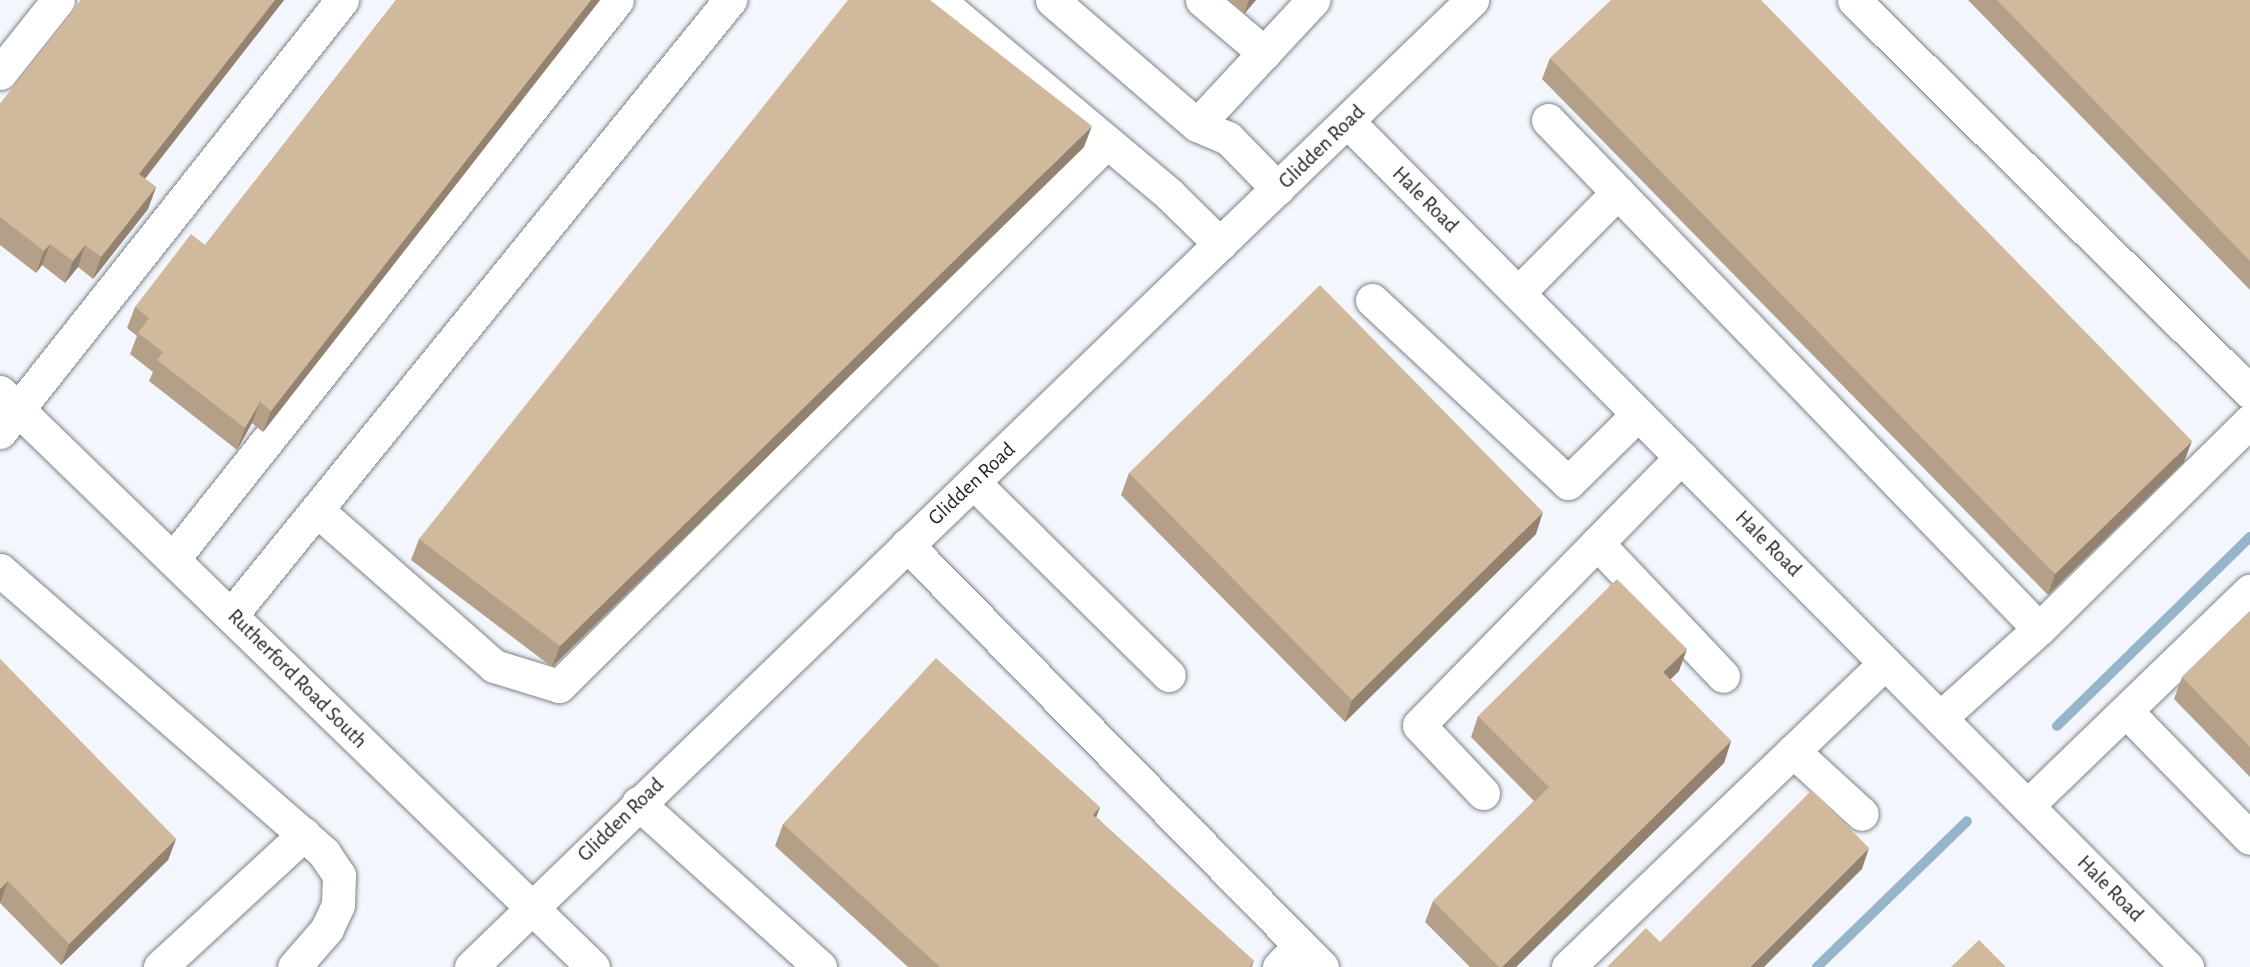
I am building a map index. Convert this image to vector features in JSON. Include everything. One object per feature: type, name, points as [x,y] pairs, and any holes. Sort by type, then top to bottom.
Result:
[{"type":"street","points":[[0,73],[58,0]]},
{"type":"street","points":[[6,412],[342,0]]},
{"type":"street","points":[[174,558],[617,0]]},
{"type":"street","points":[[231,614],[319,512],[730,0]]},
{"type":"street","points":[[938,0],[1107,142],[1220,244]]},
{"type":"street","points":[[1052,0],[1197,125],[1228,138],[1278,189]]},
{"type":"street","points":[[1202,0],[1264,53]]},
{"type":"street","points":[[1197,125],[1313,0]]},
{"type":"street","name":"Glidden Road","points":[[471,967],[908,545],[975,484],[1472,0]]},
{"type":"street","points":[[1854,0],[2250,392]]},
{"type":"street","points":[[1548,120],[2039,629]]},
{"type":"street","name":"Hale Road","points":[[1348,122],[2187,967]]},
{"type":"street","points":[[319,512],[494,666],[558,686],[1107,142]]},
{"type":"street","points":[[1518,293],[1618,192]]},
{"type":"street","points":[[1372,300],[1568,483],[1638,414]]},
{"type":"street","name":"Rutherford Road South","points":[[6,412],[174,558],[593,967]]},
{"type":"street","points":[[1940,718],[2039,629],[2250,422]]},
{"type":"street","points":[[1483,793],[1419,725],[1682,457]]},
{"type":"street","points":[[975,484],[1169,675]]},
{"type":"street","points":[[1597,543],[1723,676]]},
{"type":"street","points":[[908,545],[1301,960]]},
{"type":"street","points":[[0,570],[304,834],[339,875],[338,905],[327,929],[294,967]]},
{"type":"street","points":[[2027,806],[2250,591]]},
{"type":"street","points":[[1568,967],[1885,663]]},
{"type":"street","points":[[2126,711],[2250,838]]},
{"type":"street","points":[[1793,751],[1862,814]]},
{"type":"street","points":[[638,804],[820,967]]},
{"type":"street","points":[[160,967],[304,834]]},
{"type":"building","points":[[81,0],[275,0],[139,174],[156,187],[101,257],[85,245],[73,261],[50,244],[44,251],[0,217],[0,104]]},
{"type":"building","points":[[396,0],[591,0],[271,411],[260,402],[245,428],[157,360],[163,352],[138,333],[149,318],[135,307],[191,234],[205,245]]},
{"type":"building","points":[[848,0],[930,0],[1092,126],[560,646],[419,539]]},
{"type":"building","points":[[1611,0],[1761,0],[2192,441],[2055,574],[1550,58]]},
{"type":"building","points":[[1997,0],[2250,0],[2250,261]]},
{"type":"building","points":[[1320,285],[1543,512],[1352,700],[1129,473]]},
{"type":"building","points":[[1617,579],[1687,649],[1663,672],[1731,741],[1502,967],[1499,967],[1433,901],[1549,787],[1478,716]]},
{"type":"building","points":[[2250,611],[2250,747],[2182,677]]},
{"type":"building","points":[[936,658],[1100,807],[1093,815],[1254,961],[1249,967],[940,967],[783,824]]},
{"type":"building","points":[[0,659],[176,839],[69,944],[8,881],[0,889]]},
{"type":"building","points":[[1812,790],[1869,848],[1750,967],[1607,967],[1646,928],[1660,942]]},
{"type":"building","points":[[1979,940],[2006,967],[1951,967]]},
{"type":"waterway","points":[[2057,726],[2250,537]]},
{"type":"waterway","points":[[1817,967],[1967,821]]}]
